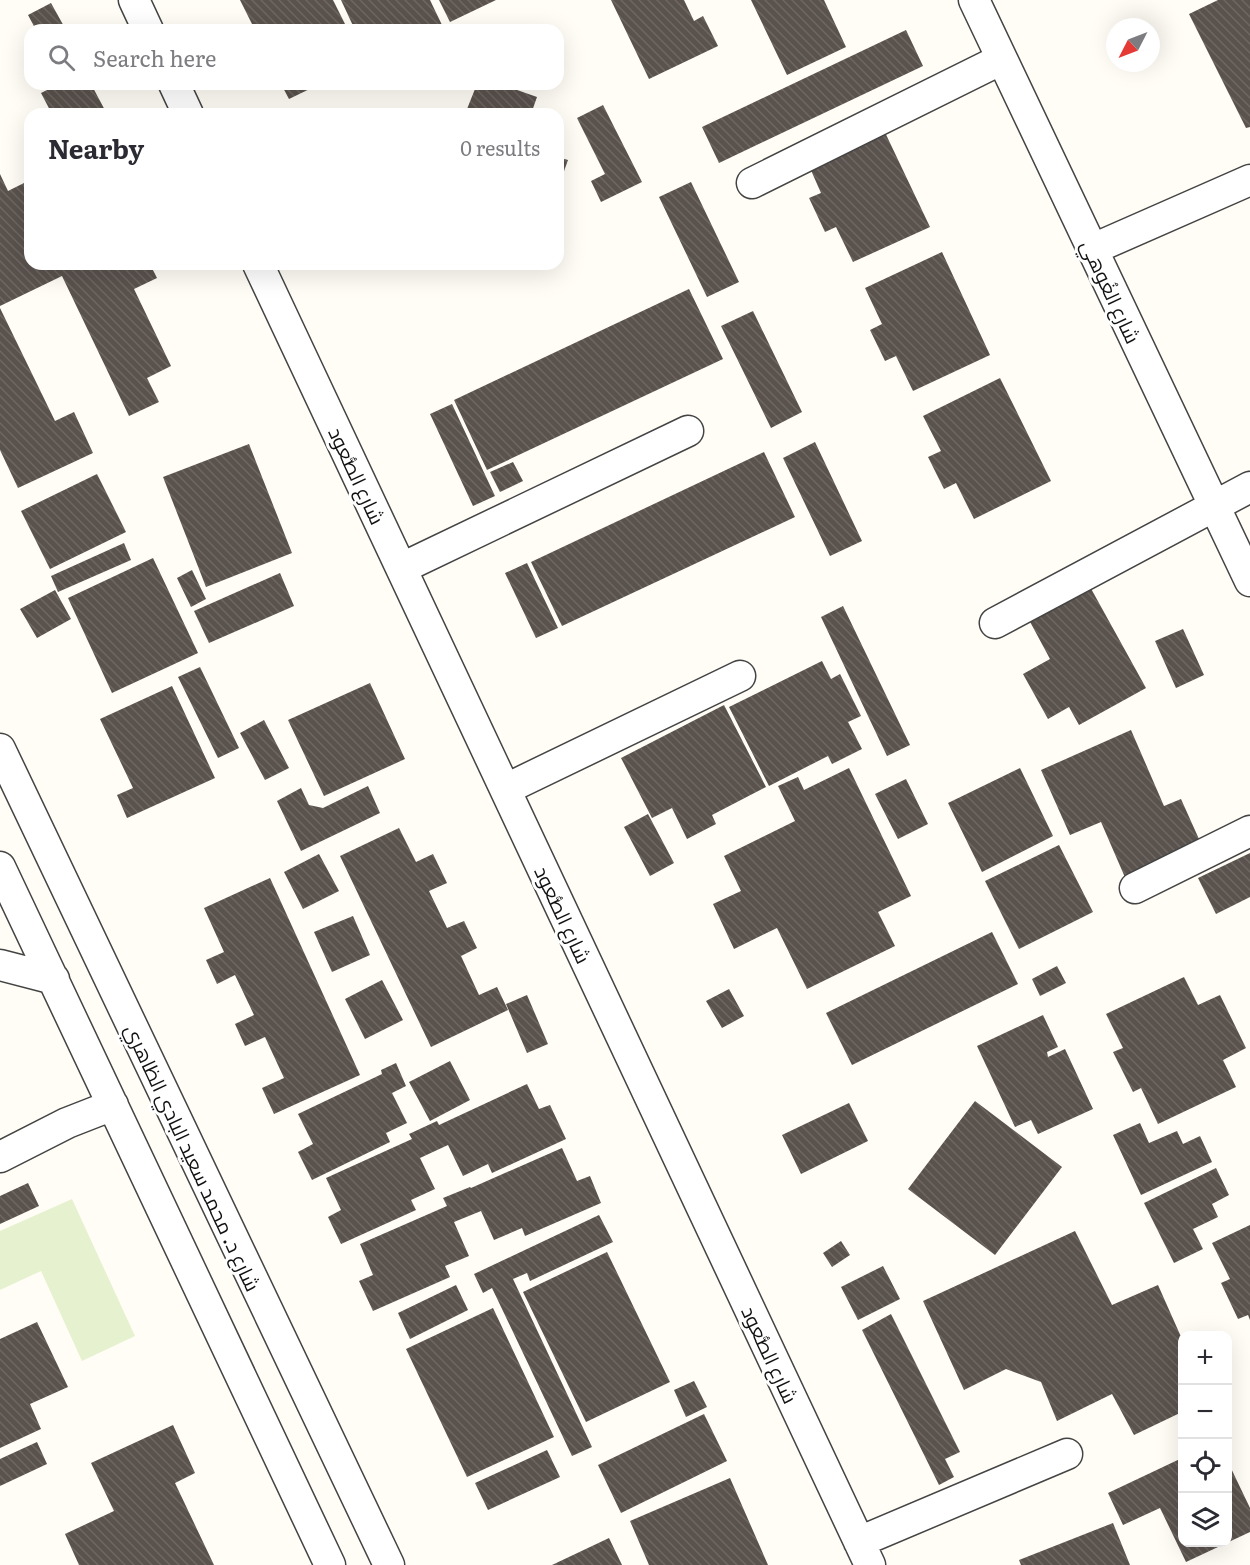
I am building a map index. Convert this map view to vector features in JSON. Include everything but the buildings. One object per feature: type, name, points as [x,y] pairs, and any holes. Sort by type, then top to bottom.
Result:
[{"type":"street","points":[[134,0],[145,24]]},
{"type":"street","name":"شارع الغُوهي","points":[[974,0],[1250,581]]},
{"type":"street","points":[[752,183],[1002,59]]},
{"type":"street","points":[[177,90],[185,108]]},
{"type":"street","points":[[1093,249],[1250,180]]},
{"type":"street","name":"شارع الصُّعود","points":[[261,270],[865,1554]]},
{"type":"street","points":[[402,568],[688,431]]},
{"type":"street","points":[[995,623],[1250,487]]},
{"type":"street","points":[[506,789],[740,676]]},
{"type":"street","name":"شارع د. محمد سعيد البادي الظاهري","points":[[0,749],[389,1565]]},
{"type":"street","points":[[1135,888],[1250,831]]},
{"type":"street","points":[[4,892],[54,979],[330,1565]]},
{"type":"street","points":[[0,965],[54,979]]},
{"type":"street","points":[[0,1157],[67,1123],[113,1105]]},
{"type":"street","points":[[865,1554],[1067,1454]]},
{"type":"green space","points":[[72,1199],[135,1336],[82,1361],[41,1271],[0,1290],[0,1231]]}]
